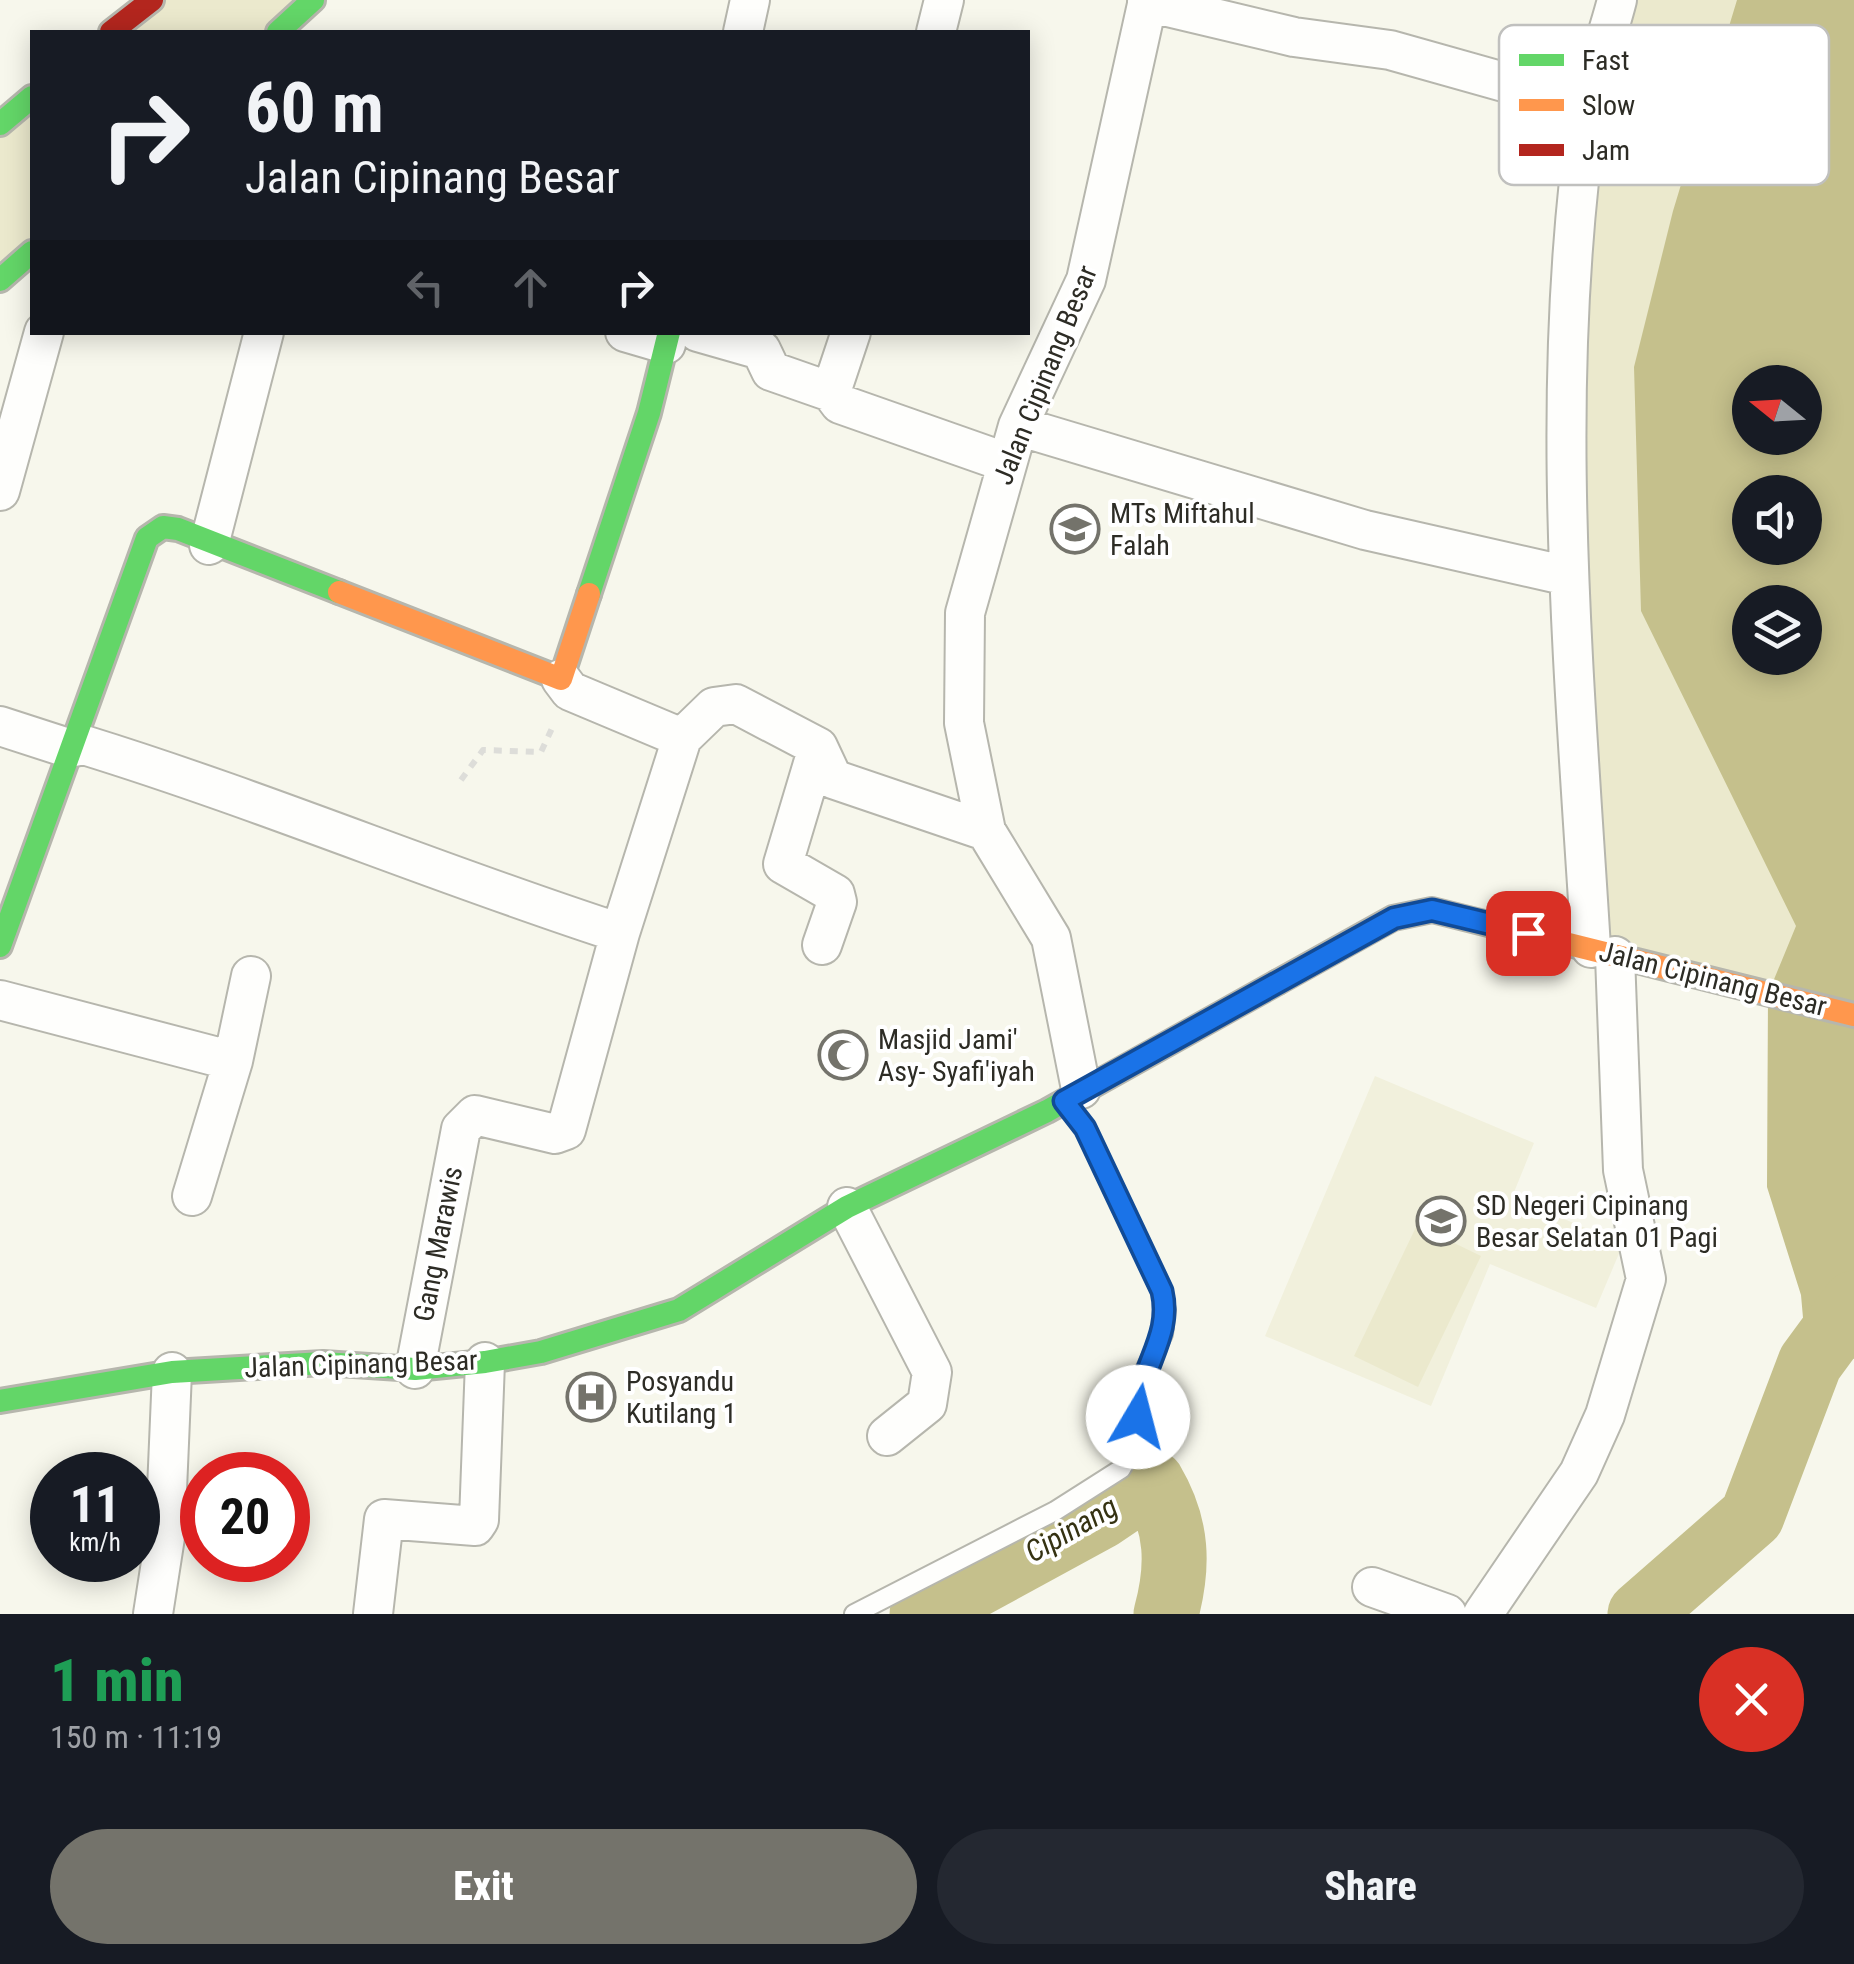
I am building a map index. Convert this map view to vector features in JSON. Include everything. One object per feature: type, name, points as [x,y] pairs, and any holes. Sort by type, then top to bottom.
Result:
[{"type":"street","points":[[114,30],[152,0]]},
{"type":"street","points":[[265,28],[314,0]]},
{"type":"street","points":[[743,30],[750,0]]},
{"type":"street","points":[[936,30],[944,0]]},
{"type":"street","points":[[1611,25],[1618,0]]},
{"type":"street","points":[[1148,1],[1294,37],[1390,50],[1499,81]]},
{"type":"street","name":"Jalan Cipinang Besar","points":[[1072,1095],[1051,938],[986,831],[964,723],[966,613],[1005,462],[1086,280],[1148,1]]},
{"type":"street","points":[[0,124],[30,99]]},
{"type":"street","points":[[1483,1614],[1579,1473],[1605,1415],[1646,1279],[1622,1152],[1568,576],[1565,328],[1580,185]]},
{"type":"street","points":[[0,280],[30,254]]},
{"type":"street","points":[[0,491],[43,335]]},
{"type":"street","points":[[209,545],[263,335]]},
{"type":"street","points":[[832,392],[851,335]]},
{"type":"street","points":[[566,685],[649,413],[678,336],[761,350],[772,371],[832,392],[840,404],[1005,462]]},
{"type":"street","points":[[1018,426],[1365,530],[1568,576]]},
{"type":"street","points":[[0,946],[68,748],[148,538],[163,527],[566,685],[682,738]]},
{"type":"street","points":[[0,726],[68,748],[84,745],[190,779],[482,888],[620,933],[682,738],[724,703],[736,704],[818,746],[833,779],[986,831]]},
{"type":"street","points":[[818,746],[782,864],[835,894],[837,902],[822,946]]},
{"type":"street","name":"Jalan Cipinang Besar","points":[[0,1401],[172,1372],[323,1363],[415,1368],[485,1362],[541,1352],[679,1310],[846,1206],[1072,1095],[1394,918],[1432,910],[1854,1014]]},
{"type":"street","name":"Gang Marawis","points":[[415,1368],[466,1120],[475,1114],[555,1134],[566,1130],[620,933]]},
{"type":"street","points":[[192,1196],[232,1061],[251,976]]},
{"type":"street","points":[[0,1000],[232,1061]]},
{"type":"street","points":[[846,1206],[932,1372],[927,1404],[887,1436]]},
{"type":"street","points":[[373,1614],[384,1519],[474,1526],[479,1520],[485,1362]]},
{"type":"street","points":[[153,1614],[165,1538],[172,1372]]},
{"type":"street","points":[[1372,1587],[1447,1614]]},
{"type":"lane","points":[[854,1614],[1056,1511],[1121,1469],[1137,1441],[1140,1380],[1163,1334],[1166,1310],[1162,1291],[1072,1095]]},
{"type":"path","points":[[461,780],[483,750],[541,752],[566,685]]},
{"type":"shaded area","points":[[152,0],[313,0],[280,30],[114,30]]},
{"type":"shaded area","points":[[1617,0],[1854,0],[1854,1014],[1591,948],[1568,576],[1585,185],[1829,185],[1829,25],[1610,25]]},
{"type":"shaded area","points":[[1737,0],[1854,0],[1854,1359],[1804,1329],[1801,1295],[1767,1187],[1768,994],[1796,926],[1641,611],[1634,367],[1681,185],[1829,185],[1829,25],[1729,25]]},
{"type":"shaded area","points":[[30,100],[30,254],[0,280],[0,127]]},
{"type":"shaded area","name":"SD Negeri Cipinang Besar Selatan 01 Pagi","points":[[1375,1076],[1534,1143],[1512,1197],[1623,1244],[1596,1308],[1490,1264],[1431,1406],[1265,1336]]},
{"type":"shaded area","points":[[1417,1225],[1481,1256],[1418,1387],[1354,1356]]},
{"type":"waterway","name":"Cipinang","points":[[1640,1614],[1752,1516],[1810,1363],[1854,1303]]},
{"type":"waterway","name":"Cipinang","points":[[922,1614],[1100,1517],[1152,1482],[1167,1514],[1174,1546],[1166,1614]]},
{"type":"traffic: fast","points":[[280,30],[313,0]]},
{"type":"traffic: fast","points":[[0,124],[30,99]]},
{"type":"traffic: fast","points":[[0,280],[30,254]]},
{"type":"traffic: fast","points":[[589,594],[649,413],[668,335]]},
{"type":"traffic: fast","points":[[0,946],[147,538],[163,527],[178,529],[339,592]]},
{"type":"traffic: fast","points":[[0,1401],[172,1372],[323,1363],[415,1369],[485,1362],[541,1352],[679,1310],[847,1207],[1047,1111],[1278,982]]},
{"type":"traffic: slow","points":[[339,592],[561,679],[589,594]]},
{"type":"traffic: slow","points":[[1278,982],[1393,918],[1432,910],[1854,1015]]},
{"type":"traffic: jam","points":[[114,30],[152,0]]},
{"type":"place","name":"MTs Miftahul Falah","points":[[1075,529]]},
{"type":"place","name":"Masjid Jami' Asy- Syafi'iyah","points":[[843,1055]]},
{"type":"place","name":"SD Negeri Cipinang Besar Selatan 01 Pagi","points":[[1441,1221]]},
{"type":"place","name":"Posyandu Kutilang 1","points":[[591,1397]]},
{"type":"route","points":[[1138,1417],[1140,1380],[1163,1334],[1166,1310],[1162,1291],[1085,1128],[1064,1101],[1394,918],[1432,910],[1528,933]]}]
